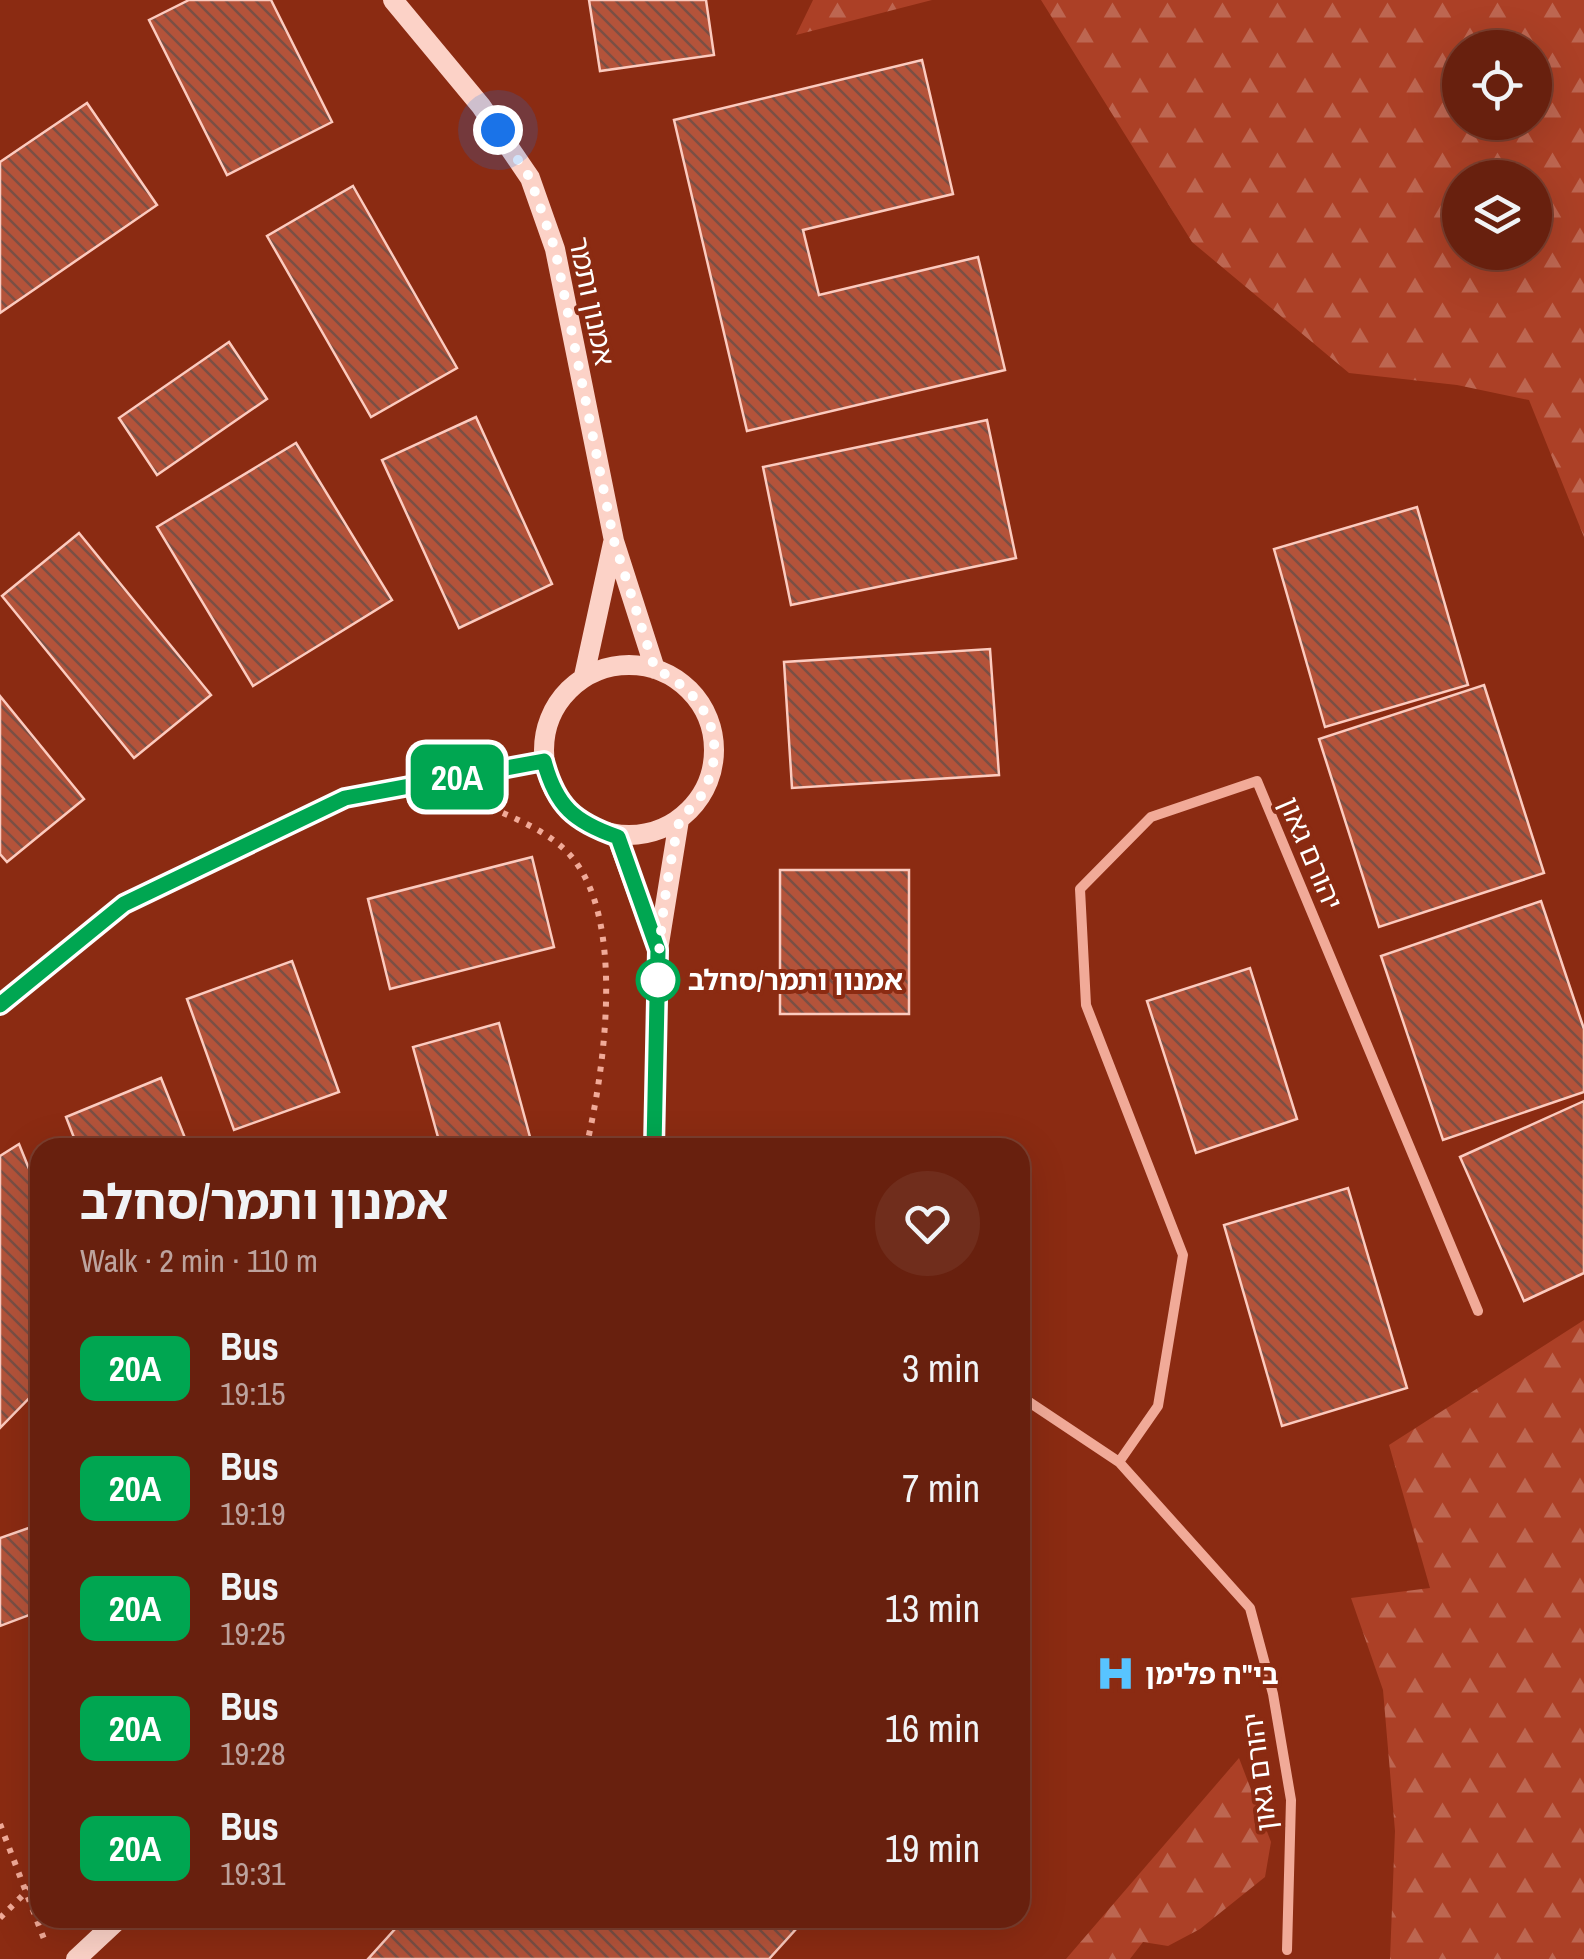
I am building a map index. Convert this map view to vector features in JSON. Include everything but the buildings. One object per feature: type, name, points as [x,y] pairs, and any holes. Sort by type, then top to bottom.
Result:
[{"type":"street","name":"אמנון ותמר","points":[[393,0],[482,106],[530,178],[555,249],[614,541],[655,669]]},
{"type":"street","name":"אמנון ותמר","points":[[584,676],[614,541]]},
{"type":"street","points":[[629,664],[655,669],[679,680],[698,700],[710,724],[714,750],[710,778],[698,802],[679,820],[636,836],[618,837],[582,823],[564,806],[550,785],[544,761],[546,732],[556,706],[584,676],[602,668],[629,664]]},
{"type":"street","points":[[0,1005],[124,904],[345,798],[544,761]]},
{"type":"street","name":"יהורם גאון","points":[[1118,1462],[1158,1406],[1183,1255],[1086,1005],[1080,889],[1151,816],[1257,781],[1478,1311]]},
{"type":"street","points":[[654,1138],[658,950],[679,820]]},
{"type":"street","points":[[618,837],[658,950]]},
{"type":"street","name":"יהורם גאון","points":[[1030,1403],[1118,1462],[1250,1608],[1272,1694],[1291,1800],[1286,1950]]},
{"type":"street","points":[[76,1959],[109,1928]]},
{"type":"path","points":[[481,804],[532,826],[571,856],[592,895],[604,943],[605,1014],[600,1088],[588,1138]]},
{"type":"path","points":[[0,1824],[30,1903]]},
{"type":"path","points":[[0,1918],[30,1889]]},
{"type":"path","points":[[40,1928],[46,1942]]},
{"type":"green space","points":[[813,0],[932,0],[796,35]]},
{"type":"green space","points":[[1041,0],[1584,0],[1584,537],[1529,400],[1457,385],[1349,373],[1192,242]]},
{"type":"green space","points":[[1584,1320],[1584,1959],[1390,1959],[1395,1831],[1383,1690],[1351,1598],[1430,1588],[1389,1445]]},
{"type":"green space","points":[[1239,1758],[1271,1842],[1265,1877],[1200,1929],[1168,1946],[1143,1942],[1130,1959],[1066,1959]]},
{"type":"bus line","name":"20A","points":[[0,1005],[124,904],[345,798],[544,761],[550,785],[564,806],[582,823],[618,837],[658,950],[654,1138]]},
{"type":"place","name":"אמנון ותמר/סחלב","points":[[658,980]]},
{"type":"place","name":"בי\"ח פלימן","points":[[1115,1674]]},
{"type":"route","points":[[498,130],[530,178],[555,249],[614,541],[655,669],[679,680],[698,700],[710,724],[714,750],[710,778],[698,802],[679,820],[658,950],[657,989],[658,980]]}]
